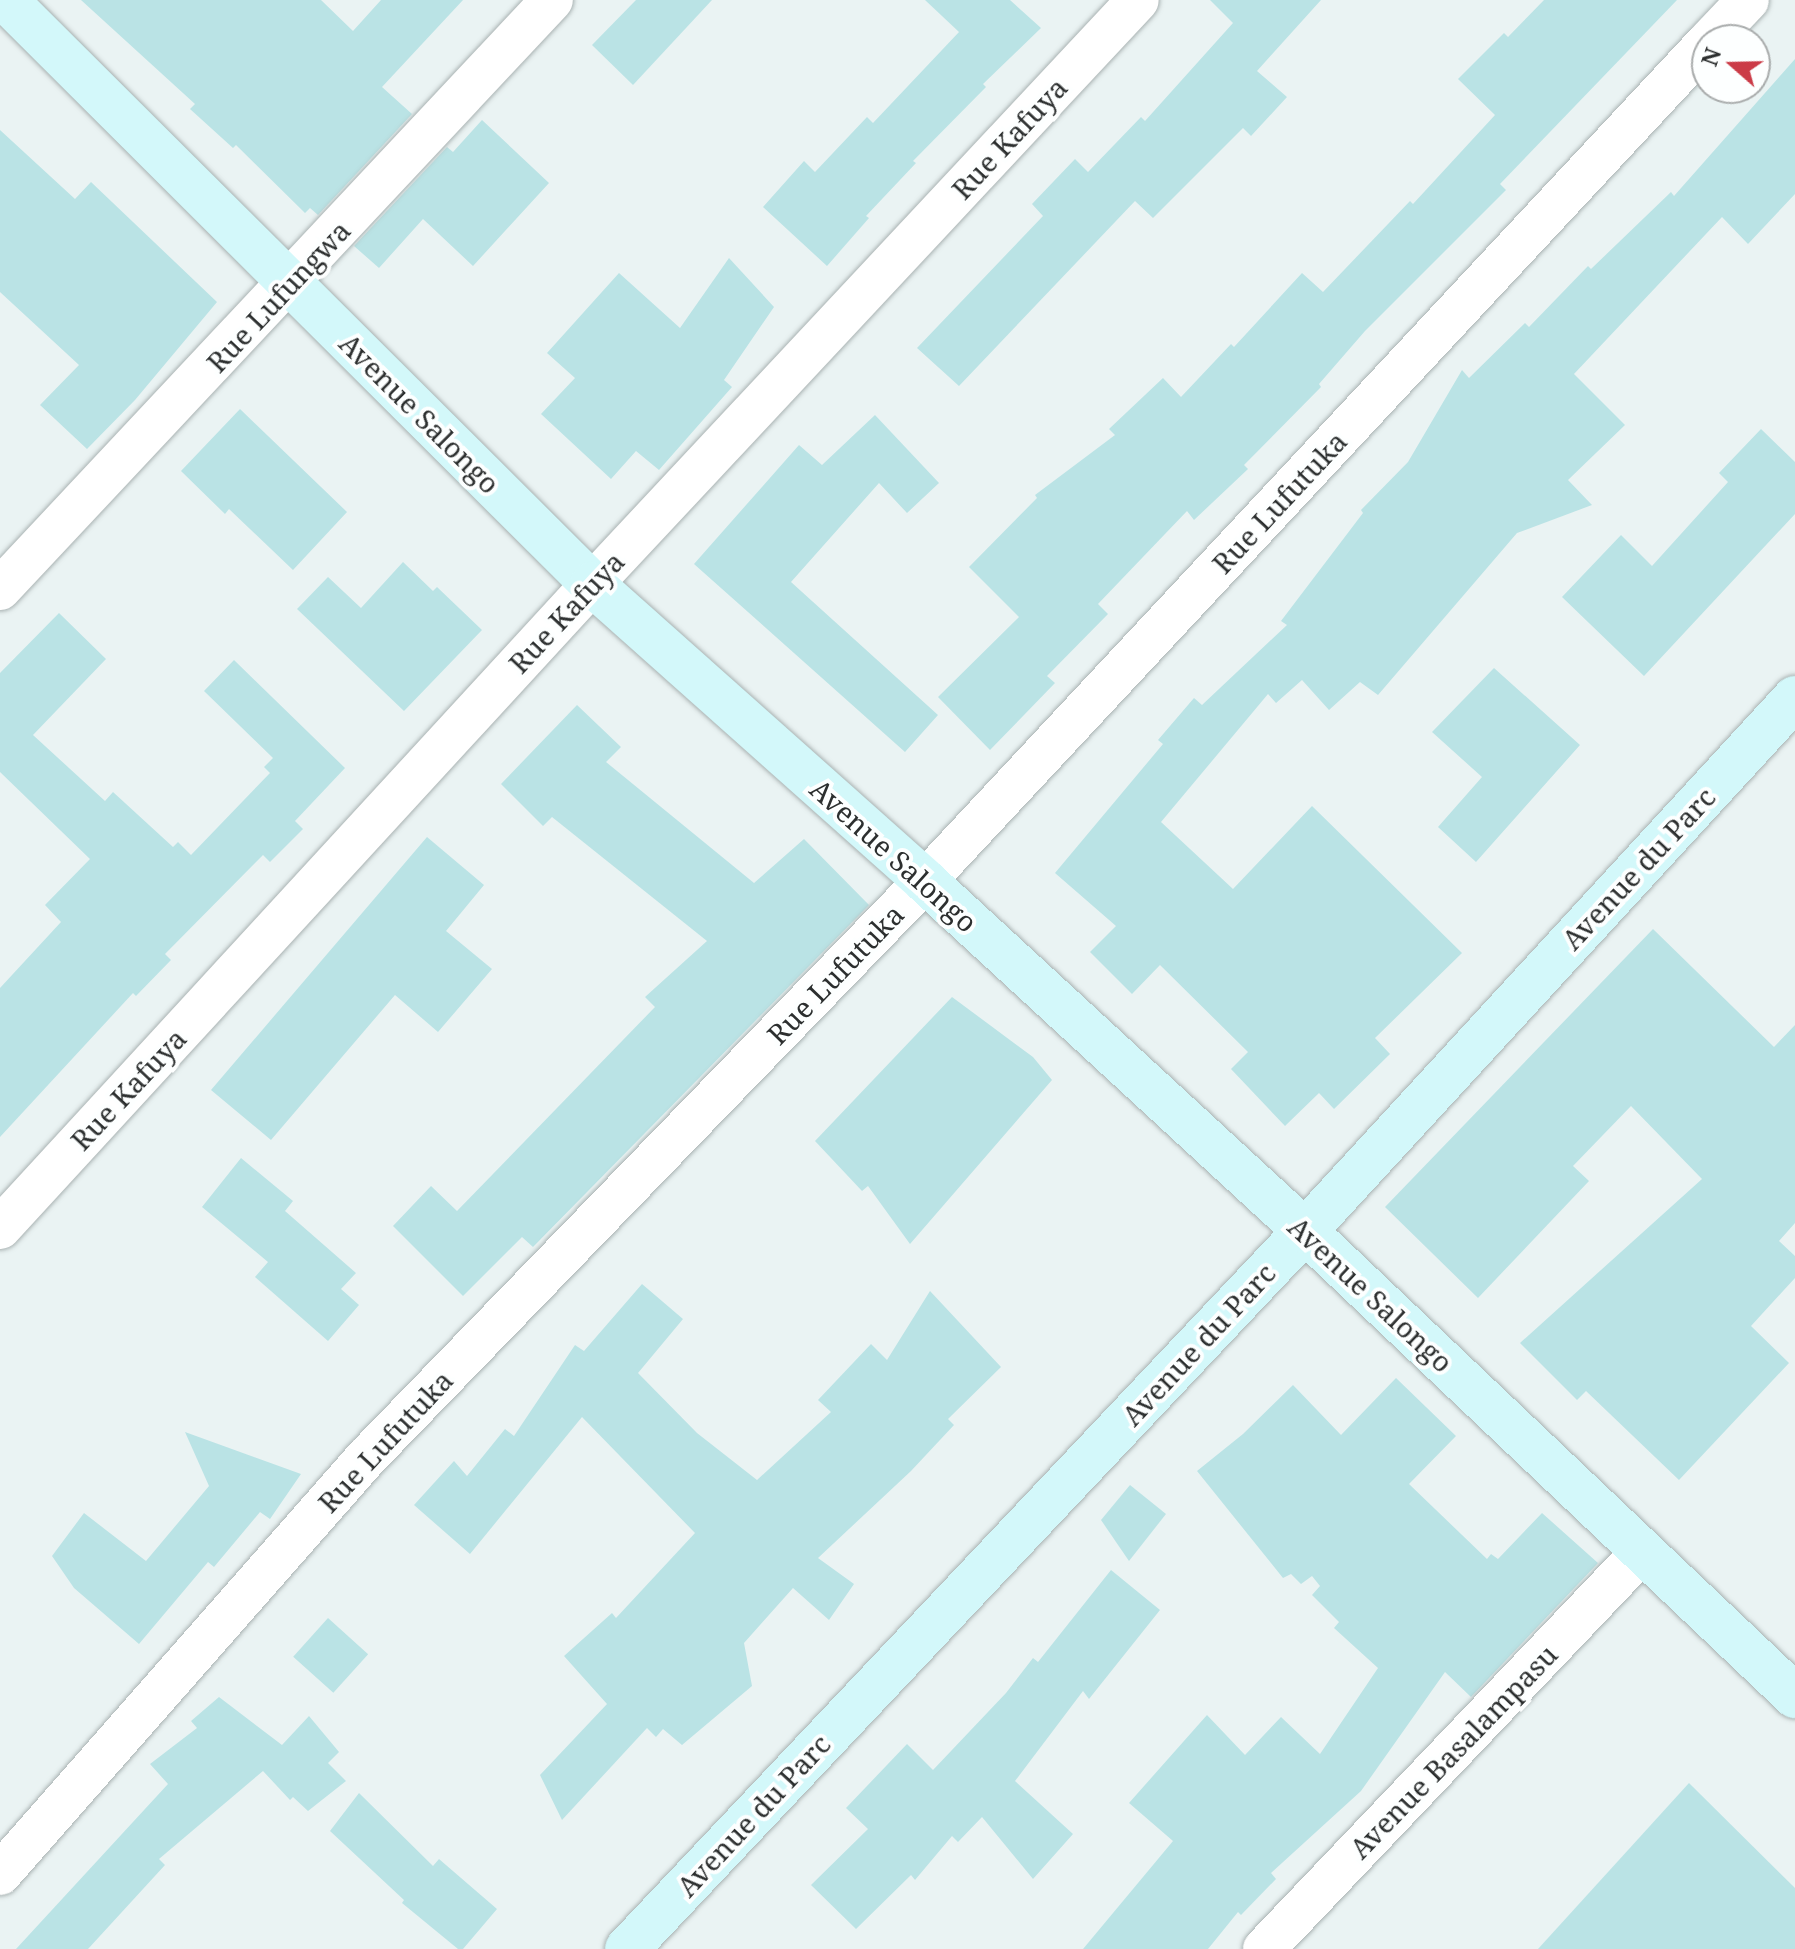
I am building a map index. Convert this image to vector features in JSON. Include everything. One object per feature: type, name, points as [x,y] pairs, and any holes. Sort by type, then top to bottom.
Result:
[{"type":"street","name":"Avenue Salongo","points":[[6,0],[592,584],[925,881],[1305,1231],[1795,1696]]},
{"type":"street","name":"Rue Lufungwa","points":[[0,589],[290,284],[552,0]]},
{"type":"street","name":"Rue Kafuya","points":[[0,1228],[592,584],[1138,0]]},
{"type":"street","name":"Rue Lufutuka","points":[[1726,24],[1748,0]]},
{"type":"street","name":"Rue Lufutuka","points":[[0,1874],[366,1458],[925,881],[1691,61]]},
{"type":"street","name":"Avenue du Parc","points":[[627,1949],[1305,1231],[1795,698]]},
{"type":"street","name":"Avenue Basalampasu","points":[[1264,1949],[1642,1552]]},
{"type":"building","points":[[81,0],[321,0],[353,31],[381,0],[463,0],[382,87],[412,114],[318,215],[310,208],[305,213],[236,145],[233,148],[190,109],[195,104]]},
{"type":"building","points":[[636,0],[712,0],[633,85],[592,45]]},
{"type":"building","points":[[925,0],[1010,0],[1041,28],[983,84],[986,87],[913,161],[916,163],[866,216],[869,218],[827,266],[763,207],[804,161],[815,172],[867,117],[873,123],[959,32]]},
{"type":"building","points":[[1210,0],[1321,0],[1257,71],[1287,97],[1251,136],[1243,128],[1153,218],[1135,201],[959,386],[917,348],[1043,216],[1032,204],[1075,159],[1088,172],[1141,117],[1145,121],[1233,23]]},
{"type":"building","points":[[1544,0],[1677,0],[1500,184],[1506,190],[1365,331],[1319,384],[1321,387],[1244,465],[1248,469],[1194,520],[1187,511],[1098,604],[1108,614],[1047,676],[1055,683],[990,750],[938,697],[1019,617],[969,567],[1037,498],[1035,495],[1115,435],[1109,429],[1163,378],[1181,397],[1231,344],[1234,347],[1302,273],[1323,292],[1410,201],[1413,204],[1495,115],[1458,79],[1504,33],[1508,37]]},
{"type":"building","points":[[1795,59],[1795,194],[1748,244],[1722,217],[1574,374],[1625,425],[1568,480],[1592,505],[1517,533],[1378,695],[1360,682],[1329,710],[1302,680],[1276,703],[1268,694],[1161,822],[1233,889],[1312,806],[1462,953],[1375,1038],[1390,1054],[1334,1109],[1319,1093],[1285,1126],[1231,1069],[1248,1052],[1160,965],[1132,994],[1090,952],[1116,926],[1055,873],[1163,744],[1158,740],[1194,698],[1202,705],[1287,625],[1281,621],[1363,513],[1361,510],[1408,462],[1462,370],[1469,378],[1525,323],[1529,327],[1588,266],[1591,269],[1671,192],[1674,196],[1755,104],[1771,104],[1771,86]]},
{"type":"building","points":[[482,120],[549,183],[473,266],[423,219],[379,268],[354,246],[447,147],[453,152]]},
{"type":"building","points":[[0,130],[75,199],[91,182],[217,302],[135,400],[87,449],[40,405],[79,365],[0,292]]},
{"type":"building","points":[[729,258],[774,307],[724,380],[732,387],[659,470],[636,451],[611,479],[541,414],[575,378],[547,353],[619,273],[680,328]]},
{"type":"building","points":[[240,409],[347,512],[293,570],[229,509],[225,514],[181,471]]},
{"type":"building","points":[[875,415],[939,483],[907,513],[879,483],[791,582],[938,715],[905,752],[694,564],[799,445],[822,465]]},
{"type":"building","points":[[1761,429],[1795,462],[1795,514],[1644,676],[1562,597],[1621,535],[1652,566],[1728,482],[1719,473]]},
{"type":"building","points":[[403,562],[433,591],[437,587],[482,630],[404,711],[297,609],[328,577],[361,608]]},
{"type":"building","points":[[59,613],[106,659],[33,735],[105,801],[113,792],[173,847],[178,842],[191,855],[270,773],[264,767],[273,758],[204,691],[234,660],[345,768],[295,821],[303,829],[270,862],[263,855],[165,954],[171,960],[136,996],[133,993],[0,1137],[0,988],[61,922],[45,905],[90,859],[0,772],[0,673]]},
{"type":"building","points":[[1494,668],[1580,745],[1476,862],[1438,827],[1482,777],[1432,732]]},
{"type":"building","points":[[577,705],[621,747],[606,762],[754,883],[804,839],[869,905],[533,1247],[522,1237],[463,1296],[393,1226],[431,1186],[457,1211],[655,1007],[645,997],[707,941],[552,817],[543,826],[501,784]]},
{"type":"building","points":[[427,837],[484,885],[446,931],[492,969],[438,1032],[395,995],[271,1140],[211,1090]]},
{"type":"building","points":[[1653,929],[1774,1047],[1795,1025],[1795,1223],[1779,1241],[1795,1256],[1795,1278],[1751,1326],[1789,1363],[1679,1480],[1586,1391],[1577,1400],[1520,1343],[1702,1179],[1631,1106],[1573,1166],[1589,1181],[1478,1298],[1385,1207]]},
{"type":"building","points":[[952,997],[1033,1057],[1052,1080],[910,1244],[868,1186],[862,1191],[815,1141]]},
{"type":"building","points":[[241,1158],[293,1201],[285,1211],[356,1273],[341,1289],[359,1305],[328,1341],[255,1277],[268,1262],[202,1207]]},
{"type":"building","points":[[642,1284],[683,1319],[638,1373],[697,1433],[757,1480],[831,1412],[818,1400],[871,1344],[887,1360],[930,1291],[1001,1367],[948,1419],[954,1425],[911,1471],[818,1558],[854,1584],[829,1620],[793,1588],[744,1643],[752,1686],[682,1745],[663,1729],[656,1737],[647,1728],[562,1820],[540,1775],[607,1704],[564,1656],[612,1613],[616,1618],[695,1533],[582,1417],[470,1554],[414,1505],[454,1461],[467,1476],[505,1429],[514,1436],[575,1345],[584,1351]]},
{"type":"building","points":[[1396,1378],[1456,1436],[1409,1484],[1487,1559],[1491,1554],[1498,1559],[1542,1513],[1598,1563],[1471,1697],[1445,1672],[1361,1791],[1271,1873],[1276,1879],[1241,1915],[1238,1912],[1208,1949],[1083,1949],[1173,1841],[1129,1803],[1207,1715],[1245,1755],[1281,1717],[1320,1754],[1378,1668],[1334,1628],[1339,1622],[1312,1595],[1320,1586],[1312,1576],[1301,1584],[1291,1574],[1283,1578],[1197,1471],[1243,1434],[1293,1385],[1341,1435]]},
{"type":"building","points":[[185,1432],[301,1474],[270,1519],[260,1512],[214,1567],[208,1562],[139,1644],[74,1588],[52,1556],[84,1513],[146,1561],[209,1486]]},
{"type":"building","points":[[1130,1485],[1166,1514],[1129,1561],[1101,1520]]},
{"type":"building","points":[[1111,1570],[1160,1610],[1089,1699],[1083,1691],[1015,1781],[1073,1834],[1033,1879],[982,1817],[958,1842],[952,1836],[915,1880],[911,1875],[856,1929],[811,1885],[868,1829],[846,1808],[907,1744],[933,1770],[1006,1693],[1033,1658],[1038,1662]]},
{"type":"building","points":[[328,1618],[368,1654],[333,1693],[293,1657]]},
{"type":"building","points":[[219,1697],[282,1745],[309,1716],[339,1752],[328,1763],[346,1781],[308,1811],[293,1797],[290,1800],[263,1771],[159,1859],[165,1865],[88,1949],[16,1949],[168,1784],[150,1764],[197,1728],[191,1721]]},
{"type":"building","points":[[1689,1783],[1795,1888],[1795,1949],[1538,1949]]},
{"type":"building","points":[[359,1793],[433,1866],[439,1859],[497,1909],[463,1949],[458,1949],[402,1903],[404,1900],[330,1831]]}]
